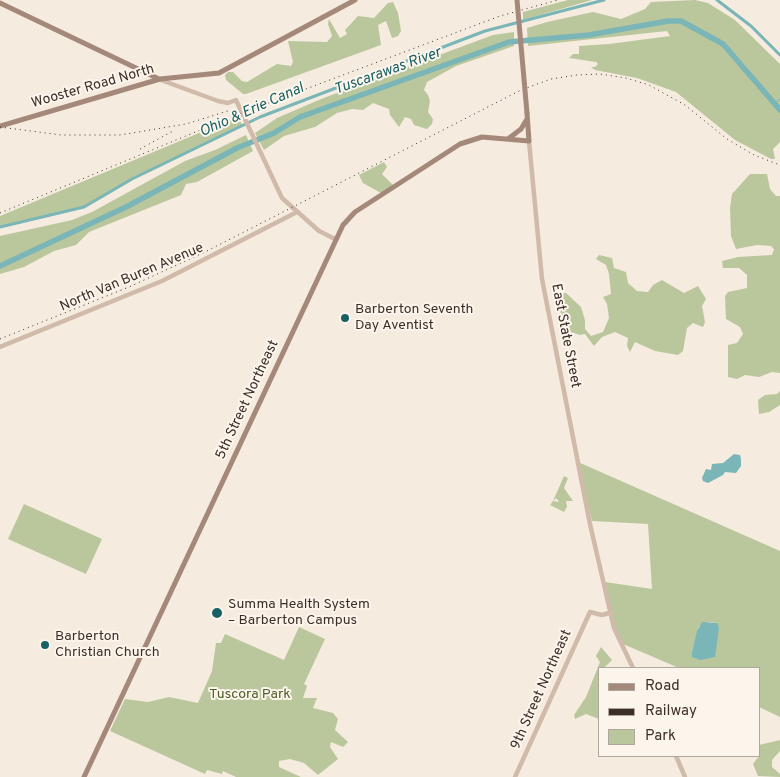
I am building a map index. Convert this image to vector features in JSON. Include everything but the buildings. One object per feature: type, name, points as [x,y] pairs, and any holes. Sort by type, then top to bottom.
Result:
[{"type":"main road","name":"Wooster Road North","points":[[3,125],[160,79],[219,73],[355,0]]},
{"type":"main road","name":"East State Street","points":[[517,0],[529,141]]},
{"type":"main road","points":[[0,3],[160,79]]},
{"type":"main road","points":[[508,139],[521,129],[527,116]]},
{"type":"main road","name":"5th Street Northeast","points":[[84,777],[335,240],[346,221],[355,212],[460,144],[482,137],[529,141]]},
{"type":"street","points":[[160,79],[218,101],[228,103],[236,100],[282,198],[323,234],[335,240]]},
{"type":"street","name":"East State Street","points":[[529,141],[542,279],[589,520],[609,613],[616,634],[632,667]]},
{"type":"street","name":"North Van Buren Avenue","points":[[0,347],[162,280],[297,212]]},
{"type":"street","name":"9th Street Northeast","points":[[515,777],[590,612],[602,615],[609,613]]},
{"type":"street","points":[[676,757],[684,777]]},
{"type":"green space","points":[[568,0],[592,0],[523,20],[523,12]]},
{"type":"green space","points":[[695,0],[708,3],[735,20],[780,64],[780,142],[773,149],[775,159],[771,159],[735,140],[676,92],[637,78],[595,70],[591,67],[595,67],[598,64],[596,62],[569,58],[573,54],[579,54],[579,46],[670,36],[667,31],[528,46],[527,28],[547,22],[593,12],[621,19],[645,9],[651,2]]},
{"type":"green space","points":[[393,2],[398,13],[401,31],[398,36],[392,38],[386,21],[378,25],[381,45],[246,94],[243,94],[226,80],[225,75],[228,72],[233,72],[242,81],[247,82],[277,64],[291,66],[293,62],[288,41],[327,42],[332,36],[328,24],[329,19],[340,38],[347,34],[345,30],[358,16],[374,18],[388,3]]},
{"type":"green space","points":[[514,32],[514,46],[456,66],[427,82],[424,90],[430,101],[428,112],[433,119],[432,124],[427,129],[414,125],[411,119],[405,117],[399,127],[390,115],[389,109],[373,103],[363,110],[352,109],[337,113],[315,127],[284,136],[264,150],[255,133],[277,118],[321,99],[493,35]]},
{"type":"green space","points":[[235,118],[241,122],[242,126],[132,179],[84,207],[0,228],[0,216]]},
{"type":"green space","points":[[246,135],[253,151],[197,182],[186,184],[181,195],[89,232],[76,245],[54,251],[24,267],[0,274],[0,236],[72,220],[92,212],[185,161],[215,150]]},
{"type":"green space","points":[[384,162],[387,167],[382,174],[393,185],[381,193],[363,183],[359,175]]},
{"type":"green space","points":[[750,174],[767,174],[770,189],[776,196],[780,196],[780,373],[772,372],[759,377],[745,375],[737,379],[728,377],[728,345],[737,343],[743,334],[740,327],[726,319],[725,296],[728,292],[747,288],[747,275],[739,268],[723,268],[722,261],[738,257],[772,255],[774,249],[771,246],[757,245],[736,249],[731,236],[730,208],[732,194]]},
{"type":"green space","points":[[599,255],[612,258],[614,268],[626,272],[628,283],[637,291],[648,292],[653,285],[662,280],[684,293],[698,286],[706,299],[702,306],[705,322],[703,327],[693,323],[687,328],[683,351],[678,355],[655,351],[635,342],[630,352],[627,346],[628,338],[615,332],[602,337],[594,346],[585,334],[580,335],[568,331],[570,322],[563,317],[554,301],[555,294],[566,293],[581,307],[585,320],[585,329],[591,336],[603,332],[609,318],[607,304],[603,297],[611,294],[609,274],[606,265],[596,259]]},
{"type":"green space","points":[[780,391],[780,405],[769,412],[759,414],[758,400],[765,395],[777,394]]},
{"type":"green space","points":[[578,462],[780,551],[780,717],[760,707],[760,667],[677,667],[623,644],[612,619],[605,582],[652,589],[648,524],[592,521]],"holes":[[[710,622],[717,623],[692,652],[699,626]]]},
{"type":"green space","points":[[564,476],[568,478],[564,488],[573,501],[566,501],[567,507],[564,512],[550,505]]},
{"type":"green space","points":[[24,504],[102,539],[86,574],[8,539]]},
{"type":"green space","name":"Tuscora Park","points":[[299,627],[325,639],[304,684],[307,686],[303,698],[317,698],[313,708],[333,713],[338,719],[335,730],[348,742],[343,747],[331,742],[330,747],[338,759],[318,775],[304,763],[290,759],[279,761],[279,767],[301,777],[236,777],[223,771],[222,774],[207,770],[205,774],[110,731],[125,699],[148,702],[169,697],[198,703],[212,671],[216,643],[221,643],[225,634],[284,660]]},
{"type":"green space","points":[[601,647],[612,660],[605,667],[598,667],[600,662],[596,656]]},
{"type":"green space","points":[[598,667],[598,719],[586,714],[575,719],[574,715],[586,697]]},
{"type":"green space","points":[[780,740],[780,751],[772,760],[772,767],[780,774],[780,777],[758,776],[753,764],[760,757],[760,745]]},
{"type":"water","points":[[734,454],[740,455],[741,459],[741,466],[736,473],[725,472],[708,483],[703,481],[702,478],[706,469],[711,470],[712,464],[723,463]]},
{"type":"water","points":[[702,622],[717,623],[719,628],[715,657],[700,660],[692,657],[692,652],[697,631]]},
{"type":"waterway","name":"Ohio & Erie Canal","points":[[0,227],[84,207],[132,179],[260,117],[485,31],[604,0]]},
{"type":"waterway","name":"Ohio & Erie Canal","points":[[717,0],[751,26],[780,55]]},
{"type":"waterway","name":"Tuscarawas River","points":[[0,266],[126,207],[237,148],[274,133],[300,117],[509,42],[589,35],[668,21],[681,21],[723,44],[780,110]]},
{"type":"waterway","name":"Tuscarawas River","points":[[774,104],[780,99]]},
{"type":"railway","points":[[0,213],[234,116],[500,16],[558,0]]},
{"type":"railway","points":[[0,339],[129,287],[205,252],[521,90],[551,79],[600,74],[626,78],[649,85],[685,105],[727,139],[754,155],[780,165]]},
{"type":"railway","points":[[0,127],[61,135],[120,135],[186,124],[231,110]]},
{"type":"railway","points":[[140,149],[173,131]]},
{"type":"place","name":"Barberton Seventh Day Aventist","points":[[345,318]]},
{"type":"place","name":"Summa Health System – Barberton Campus","points":[[217,613]]},
{"type":"place","name":"Barberton Christian Church","points":[[45,645]]}]
